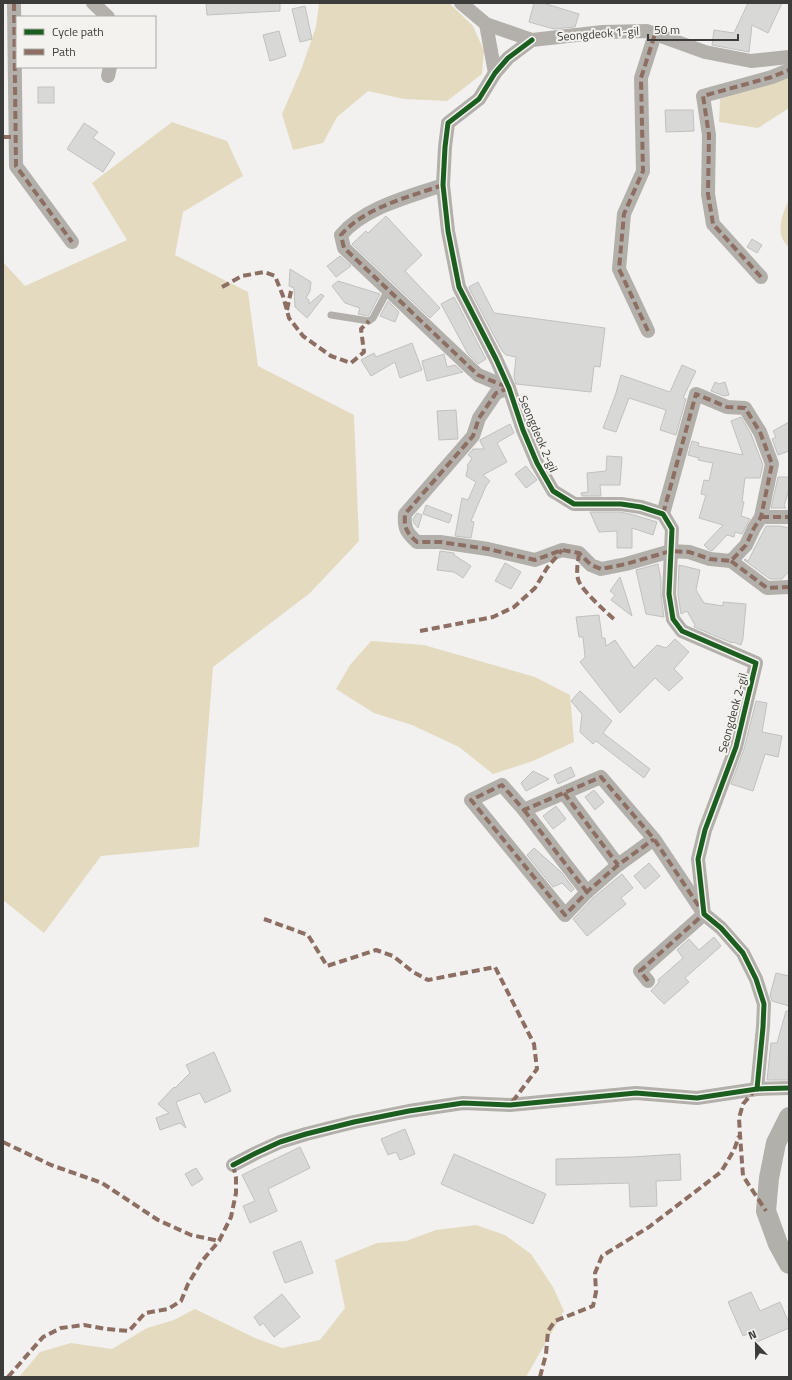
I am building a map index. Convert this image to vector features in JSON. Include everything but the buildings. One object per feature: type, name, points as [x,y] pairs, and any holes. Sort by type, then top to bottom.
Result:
[{"type":"main road","points":[[789,1117],[776,1143],[769,1178],[766,1211],[778,1244],[789,1264]]},
{"type":"street","points":[[14,3],[16,56],[9,137],[16,166],[72,242]]},
{"type":"street","points":[[93,3],[107,16]]},
{"type":"street","name":"Seongdeok 1-gil","points":[[461,3],[486,24],[532,40],[603,32],[647,31],[704,52],[751,61],[789,57]]},
{"type":"street","points":[[486,24],[495,73]]},
{"type":"street","points":[[648,331],[619,269],[624,214],[643,171],[641,78],[655,34]]},
{"type":"street","name":"Seongdeok 2-gil","points":[[532,40],[508,58],[495,73],[478,99],[448,123],[443,185],[448,231],[459,287],[496,359],[509,388],[523,430],[537,463],[553,491],[574,504],[621,504],[663,514],[672,529],[669,594],[673,619],[682,632],[756,663],[736,747],[705,830],[698,859],[704,914]]},
{"type":"street","points":[[761,277],[713,224],[708,194],[708,135],[703,96],[772,77],[789,70]]},
{"type":"street","name":"Seongdeok 2-gil","points":[[443,185],[367,213],[348,226],[341,235],[344,248],[478,375],[509,388]]},
{"type":"street","points":[[509,388],[496,393],[478,418],[473,436],[405,514],[404,526],[409,535],[417,542],[440,542],[488,549],[535,560],[562,550],[579,554],[591,565],[601,569],[626,564],[671,551],[689,552],[710,559],[731,561],[767,588],[789,587]]},
{"type":"street","points":[[663,514],[696,394],[727,407],[745,408],[760,432],[772,464],[761,517],[746,545],[731,561]]},
{"type":"street","points":[[761,517],[789,516]]},
{"type":"street","points":[[524,810],[601,777],[654,839],[704,914],[721,928],[743,953],[756,978],[764,1004],[757,1089]]},
{"type":"street","points":[[587,892],[524,810],[502,785],[471,800],[565,915],[587,892],[618,865],[654,839]]},
{"type":"street","points":[[564,793],[618,865]]},
{"type":"street","points":[[648,981],[640,971],[704,914]]},
{"type":"street","points":[[233,1165],[256,1153],[293,1138],[354,1122],[409,1111],[463,1103],[510,1105],[636,1093],[697,1098],[757,1089],[789,1088]]},
{"type":"lane","points":[[331,315],[369,321],[373,318],[388,290]]},
{"type":"shaded area","points":[[319,3],[449,3],[473,26],[484,51],[482,74],[447,101],[404,99],[368,91],[337,117],[323,143],[293,150],[282,114],[301,70],[316,27]]},
{"type":"shaded area","points":[[789,70],[789,108],[758,128],[719,122],[720,99]]},
{"type":"shaded area","points":[[172,122],[227,141],[243,176],[183,212],[175,255],[248,292],[258,366],[354,415],[359,541],[310,593],[213,667],[199,847],[101,856],[44,933],[3,900],[3,262],[25,286],[127,240],[92,183]]},
{"type":"shaded area","points":[[789,200],[789,247],[784,242],[782,237],[781,224]]},
{"type":"shaded area","points":[[371,641],[424,645],[535,677],[570,695],[574,742],[533,761],[493,774],[459,747],[412,725],[374,713],[336,689],[350,665]]},
{"type":"shaded area","points":[[476,1225],[505,1235],[531,1254],[553,1287],[564,1311],[526,1377],[19,1377],[40,1352],[71,1343],[112,1349],[147,1328],[174,1320],[195,1309],[255,1338],[282,1348],[320,1340],[345,1308],[335,1260],[377,1243],[406,1241],[436,1230]]},
{"type":"marked path","points":[[14,3],[16,166],[72,242]]},
{"type":"marked path","points":[[648,331],[619,269],[624,214],[643,171],[641,78],[655,34]]},
{"type":"marked path","points":[[761,277],[713,224],[708,194],[709,135],[703,96],[772,77],[789,70]]},
{"type":"marked path","points":[[3,137],[15,137]]},
{"type":"marked path","points":[[443,185],[388,204],[362,217],[341,235],[344,248],[478,375],[509,388]]},
{"type":"marked path","points":[[222,287],[242,276],[264,272],[275,276],[283,296],[289,318],[303,336],[331,356],[351,363],[364,352],[361,329],[369,321]]},
{"type":"marked path","points":[[287,310],[291,291]]},
{"type":"marked path","points":[[509,388],[496,393],[479,418],[473,436],[405,514],[406,530],[417,542],[440,542],[488,549],[535,560],[562,550],[579,553],[591,565],[601,569],[626,564],[671,551],[689,552],[710,559],[731,561],[746,545],[761,517],[772,464],[760,432],[745,408],[727,407],[696,394],[663,514]]},
{"type":"marked path","points":[[761,517],[789,517]]},
{"type":"marked path","points":[[420,631],[493,617],[514,607],[535,588],[547,568],[562,550]]},
{"type":"marked path","points":[[579,553],[577,572],[580,583],[594,601],[616,621]]},
{"type":"marked path","points":[[731,561],[767,588],[789,587]]},
{"type":"marked path","points":[[648,981],[640,971],[704,914],[654,839],[601,777],[524,810],[502,785],[471,800],[565,915],[587,892],[618,865],[654,839]]},
{"type":"marked path","points":[[564,793],[618,865]]},
{"type":"marked path","points":[[524,810],[587,892]]},
{"type":"marked path","points":[[264,919],[308,935],[327,966],[376,950],[393,956],[413,972],[428,980],[495,967],[534,1044],[537,1069],[510,1105]]},
{"type":"marked path","points":[[756,1089],[743,1104],[739,1118],[743,1176],[766,1211]]},
{"type":"marked path","points":[[540,1377],[546,1354],[548,1331],[555,1321],[593,1306],[596,1292],[595,1273],[602,1256],[649,1227],[721,1172],[734,1150],[739,1136]]},
{"type":"marked path","points":[[3,1142],[51,1165],[102,1183],[158,1220],[191,1235],[219,1241]]},
{"type":"marked path","points":[[8,1377],[43,1337],[61,1328],[84,1325],[129,1331],[145,1313],[168,1309],[181,1301],[188,1284],[202,1261],[219,1241],[231,1217],[236,1193],[236,1178],[233,1165]]},
{"type":"cycle path","points":[[532,40],[508,58],[495,73],[479,99],[448,123],[443,185],[448,231],[459,287],[496,359],[509,388],[523,430],[537,463],[553,491],[574,504],[621,504],[641,507],[663,514],[672,529],[669,594],[673,619],[682,631],[756,663],[736,747],[705,830],[698,859],[704,914],[721,928],[743,953],[756,979],[764,1004],[757,1089]]},
{"type":"cycle path","points":[[233,1165],[280,1142],[306,1134],[354,1122],[409,1111],[463,1103],[510,1105],[636,1093],[697,1098],[757,1089],[789,1088]]}]
